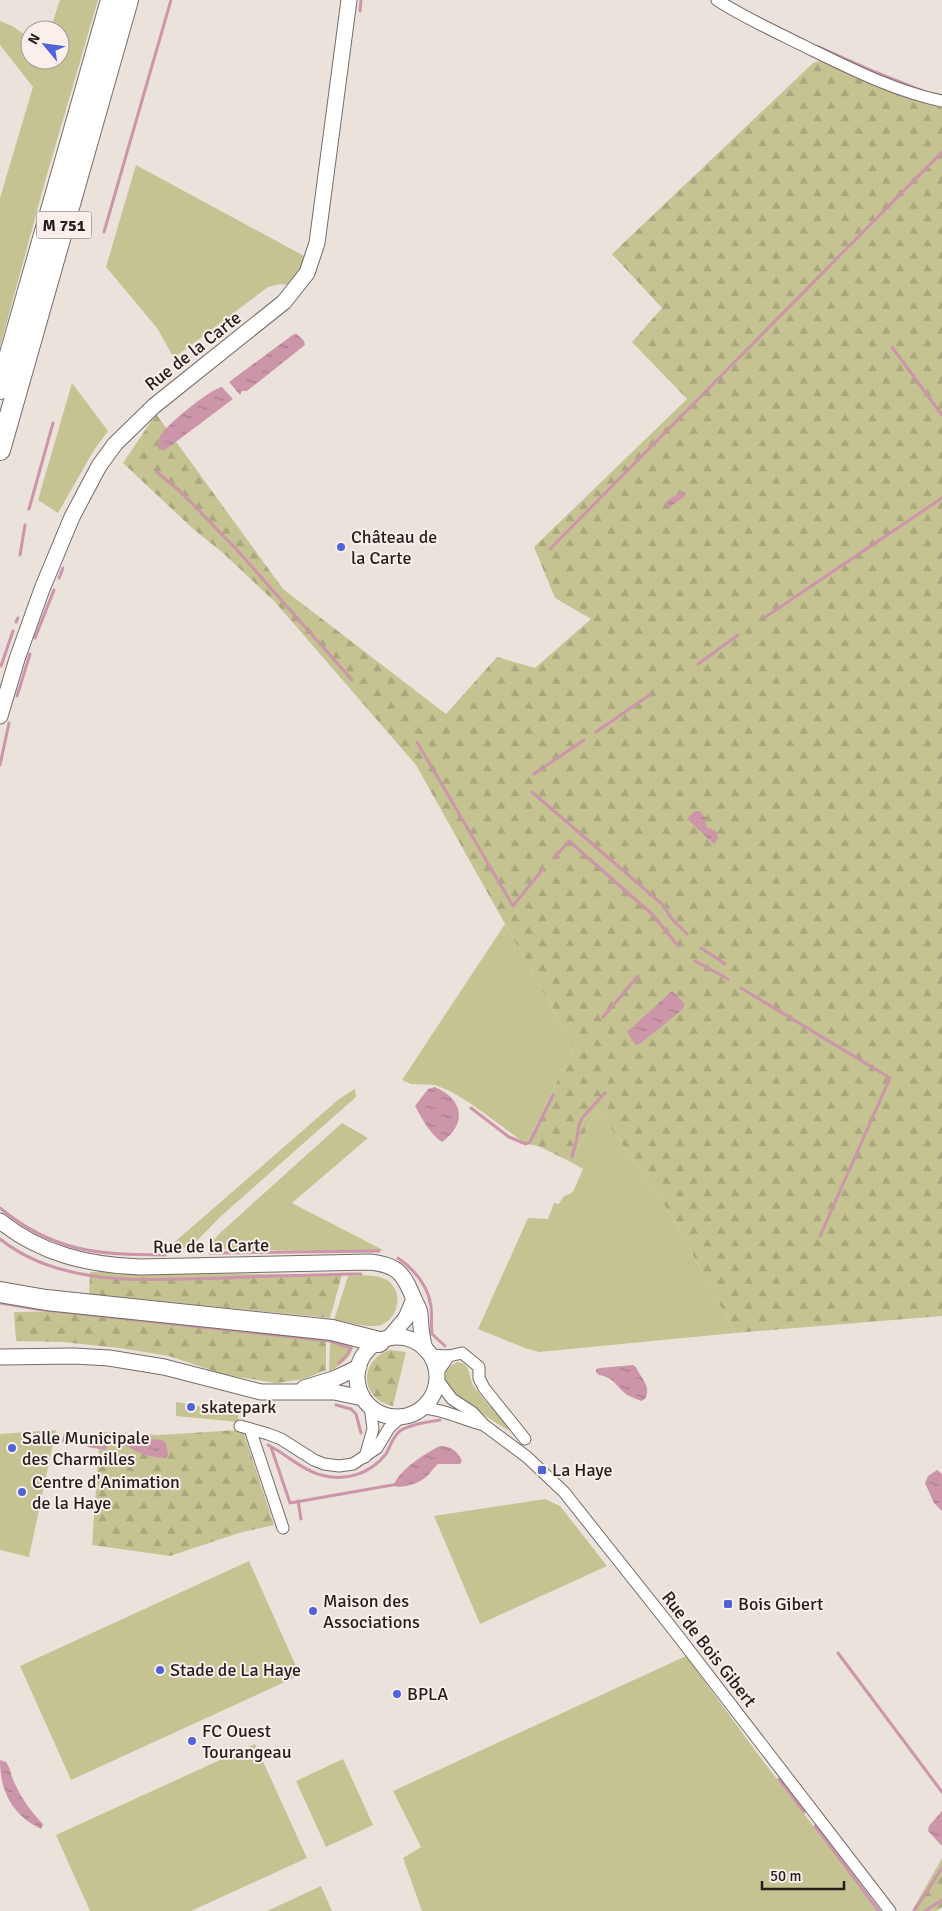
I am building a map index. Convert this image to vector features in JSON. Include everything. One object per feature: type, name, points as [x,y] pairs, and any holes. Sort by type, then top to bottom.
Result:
[{"type":"highway","name":"M 751","points":[[0,389],[111,0]]},
{"type":"highway","name":"M 751","points":[[0,450],[128,0]]},
{"type":"highway","points":[[0,1292],[46,1300],[332,1330],[384,1340]]},
{"type":"street","name":"Rue de la Carte","points":[[0,716],[28,627],[57,551],[85,490],[115,444],[167,395],[284,302],[307,273],[316,242],[349,0]]},
{"type":"street","points":[[717,0],[740,14],[887,84],[942,101]]},
{"type":"street","name":"Rue de la Carte","points":[[0,1221],[18,1235],[51,1252],[102,1264],[140,1267],[382,1263],[403,1275],[410,1286],[420,1312],[420,1330],[428,1352]]},
{"type":"street","points":[[365,1457],[373,1429],[366,1402],[358,1383],[359,1367],[366,1352],[384,1340],[406,1318],[414,1299]]},
{"type":"street","points":[[384,1340],[396,1337],[412,1340],[428,1352],[449,1356],[462,1353],[479,1367],[479,1378],[484,1388],[525,1439]]},
{"type":"street","points":[[428,1352],[437,1376]]},
{"type":"street","points":[[0,1357],[74,1356],[108,1358],[164,1367],[250,1390],[345,1393],[366,1402],[384,1415],[401,1417],[412,1414],[422,1408],[431,1397],[437,1376],[449,1356]]},
{"type":"street","points":[[292,1391],[336,1378],[359,1367]]},
{"type":"street","name":"Rue de Bois Gibert","points":[[437,1376],[452,1399],[472,1412],[484,1425],[527,1456],[573,1503],[890,1911]]},
{"type":"street","name":"Rue de Bois Gibert","points":[[422,1408],[443,1411],[467,1421],[484,1425]]},
{"type":"street","points":[[283,1528],[245,1428],[274,1436],[314,1460],[333,1466],[353,1464],[365,1457],[377,1448],[389,1428],[401,1417]]},
{"type":"green space","points":[[60,0],[98,0],[46,178],[0,347],[0,198],[33,87],[0,45],[0,21],[20,31],[20,70],[70,70],[70,20],[53,20]]},
{"type":"green space","points":[[828,58],[942,101],[942,1316],[735,1333],[672,1216],[597,1108],[571,1162],[538,1146],[526,1144],[574,1047],[416,765],[275,602],[123,463],[156,414],[283,589],[446,714],[497,657],[535,668],[591,619],[555,598],[534,547],[687,399],[632,342],[662,308],[612,254],[813,63]]},
{"type":"green space","points":[[136,165],[306,257],[301,273],[290,285],[280,284],[268,287],[174,358],[157,328],[106,267]]},
{"type":"green space","points":[[72,383],[108,431],[94,450],[58,513],[38,500]]},
{"type":"green space","points":[[505,924],[574,1047],[526,1144],[470,1103],[450,1091],[435,1085],[411,1084],[402,1080]]},
{"type":"green space","points":[[355,1089],[356,1097],[219,1218],[195,1243],[183,1249],[165,1248],[177,1240],[339,1099]]},
{"type":"green space","points":[[597,1108],[672,1216],[735,1333],[539,1352],[478,1329],[528,1218],[548,1219],[554,1203],[559,1204],[563,1197],[573,1192],[583,1169],[571,1162]]},
{"type":"green space","points":[[342,1123],[368,1138],[292,1203],[383,1250],[378,1252],[211,1249],[211,1243],[220,1233]]},
{"type":"green space","points":[[90,1272],[342,1275],[330,1318],[89,1294]]},
{"type":"green space","points":[[348,1276],[378,1277],[387,1280],[392,1285],[396,1291],[397,1304],[392,1317],[387,1322],[381,1325],[370,1326],[334,1320]]},
{"type":"green space","points":[[82,1311],[326,1341],[326,1370],[304,1379],[276,1383],[226,1375],[169,1356],[63,1342],[16,1341],[14,1312]]},
{"type":"green space","points":[[330,1342],[353,1347],[347,1359],[329,1372]]},
{"type":"green space","points":[[389,1350],[406,1352],[393,1406],[382,1402],[374,1396],[369,1389],[367,1380],[368,1371],[372,1363],[379,1355]]},
{"type":"green space","points":[[457,1362],[462,1363],[468,1368],[475,1388],[509,1431],[475,1409],[451,1389],[446,1381],[446,1372],[447,1368]]},
{"type":"green space","name":"skatepark","points":[[176,1402],[238,1413],[238,1422],[176,1416]]},
{"type":"green space","name":"Centre d'Animation de la Haye","points":[[56,1430],[29,1557],[0,1550],[0,1434]]},
{"type":"green space","points":[[238,1430],[244,1433],[274,1525],[239,1533],[170,1556],[92,1545],[100,1432],[160,1435]]},
{"type":"green space","points":[[545,1499],[560,1506],[607,1566],[480,1624],[434,1516]]},
{"type":"green space","name":"Stade de La Haye","points":[[249,1561],[300,1675],[71,1780],[20,1666]]},
{"type":"green space","points":[[686,1656],[763,1761],[879,1911],[422,1911],[403,1858],[421,1847],[393,1791]]},
{"type":"green space","points":[[255,1744],[307,1858],[191,1911],[90,1911],[56,1835]]},
{"type":"green space","points":[[343,1759],[373,1825],[326,1847],[296,1781]]},
{"type":"green space","points":[[942,1858],[942,1907],[936,1911],[912,1911]]},
{"type":"green space","points":[[321,1886],[332,1911],[267,1911]]},
{"type":"water","points":[[294,334],[297,334],[304,341],[305,345],[247,391],[242,391],[240,395],[229,382]]},
{"type":"water","points":[[222,387],[233,399],[165,450],[158,448],[160,436],[171,424],[199,400]]},
{"type":"water","points":[[683,491],[686,494],[683,498],[668,508],[666,504],[668,500]]},
{"type":"water","points":[[695,811],[699,811],[705,817],[706,827],[717,832],[718,839],[714,844],[687,819]]},
{"type":"water","points":[[672,991],[685,1004],[683,1009],[636,1045],[627,1032]]},
{"type":"water","points":[[435,1087],[452,1098],[459,1112],[456,1127],[442,1142],[430,1131],[415,1106],[428,1089]]},
{"type":"water","points":[[633,1365],[647,1386],[645,1399],[641,1401],[629,1396],[609,1378],[596,1372],[596,1369],[600,1368]]},
{"type":"water","points":[[64,1433],[163,1440],[166,1443],[168,1455],[166,1458],[153,1457],[135,1451],[122,1439],[109,1438],[106,1450],[76,1442],[64,1443],[62,1442]]},
{"type":"water","points":[[440,1446],[450,1448],[456,1452],[462,1461],[460,1464],[438,1464],[420,1481],[406,1486],[394,1486],[406,1469]]},
{"type":"water","points":[[937,1470],[942,1474],[942,1511],[934,1503],[925,1483],[928,1476]]},
{"type":"water","points":[[0,1760],[6,1762],[21,1795],[43,1824],[41,1829],[22,1817],[10,1801],[2,1782]]},
{"type":"water","points":[[942,1811],[942,1846],[928,1831],[929,1826]]},
{"type":"waterway","points":[[104,232],[171,0]]},
{"type":"waterway","points":[[360,11],[361,0]]},
{"type":"waterway","points":[[819,47],[920,90]]},
{"type":"waterway","points":[[550,549],[942,152]]},
{"type":"waterway","points":[[892,347],[942,415]]},
{"type":"waterway","points":[[29,509],[53,423]]},
{"type":"waterway","points":[[157,472],[182,493],[237,550],[352,680]]},
{"type":"waterway","points":[[764,618],[942,498]]},
{"type":"waterway","points":[[20,555],[25,525]]},
{"type":"waterway","points":[[59,578],[63,568]]},
{"type":"waterway","points":[[35,638],[54,590]]},
{"type":"waterway","points":[[16,622],[18,618]]},
{"type":"waterway","points":[[1,666],[13,631]]},
{"type":"waterway","points":[[698,664],[738,635]]},
{"type":"waterway","points":[[17,696],[30,654]]},
{"type":"waterway","points":[[596,732],[651,694]]},
{"type":"waterway","points":[[0,765],[9,723]]},
{"type":"waterway","points":[[534,774],[584,740]]},
{"type":"waterway","points":[[417,742],[513,906],[543,869]]},
{"type":"waterway","points":[[532,792],[662,904],[672,919],[687,934]]},
{"type":"waterway","points":[[554,858],[569,841],[653,915],[678,946]]},
{"type":"waterway","points":[[701,948],[725,964]]},
{"type":"waterway","points":[[695,961],[728,979]]},
{"type":"waterway","points":[[603,1017],[638,976]]},
{"type":"waterway","points":[[741,988],[890,1078],[820,1236]]},
{"type":"waterway","points":[[572,1157],[582,1118],[605,1093]]},
{"type":"waterway","points":[[471,1108],[509,1137],[526,1144],[530,1142],[553,1095]]},
{"type":"waterway","points":[[0,1208],[39,1234],[78,1248],[119,1254],[165,1255]]},
{"type":"waterway","points":[[0,1239],[25,1255],[51,1266],[79,1274],[108,1278],[166,1279],[361,1274]]},
{"type":"waterway","points":[[210,1253],[379,1251]]},
{"type":"waterway","points":[[398,1258],[415,1273],[424,1285],[431,1306],[432,1334],[445,1346]]},
{"type":"waterway","points":[[0,1303],[36,1309],[330,1341],[351,1348],[339,1363]]},
{"type":"waterway","points":[[336,1405],[351,1409],[356,1414],[361,1433]]},
{"type":"waterway","points":[[268,1445],[314,1473],[330,1477],[348,1477],[365,1471],[380,1461],[400,1431],[414,1425],[440,1420]]},
{"type":"waterway","points":[[271,1447],[290,1503],[398,1484]]},
{"type":"waterway","points":[[298,1501],[301,1519]]},
{"type":"waterway","points":[[838,1653],[942,1792]]},
{"type":"waterway","points":[[779,1779],[804,1812]]},
{"type":"waterway","points":[[815,1826],[879,1911]]},
{"type":"waterway","points":[[914,1911],[942,1868]]},
{"type":"waterway","points":[[925,1911],[942,1900]]},
{"type":"place","name":"Château de la Carte","points":[[341,547]]},
{"type":"place","name":"skatepark","points":[[191,1407]]},
{"type":"place","name":"Salle Municipale des Charmilles","points":[[12,1448]]},
{"type":"place","name":"La Haye","points":[[542,1470]]},
{"type":"place","name":"Centre d'Animation de la Haye","points":[[22,1492]]},
{"type":"place","name":"Bois Gibert","points":[[728,1604]]},
{"type":"place","name":"Maison des Associations","points":[[313,1611]]},
{"type":"place","name":"Stade de La Haye","points":[[160,1670]]},
{"type":"place","name":"BPLA","points":[[397,1694]]},
{"type":"place","name":"FC Ouest Tourangeau","points":[[192,1741]]}]
